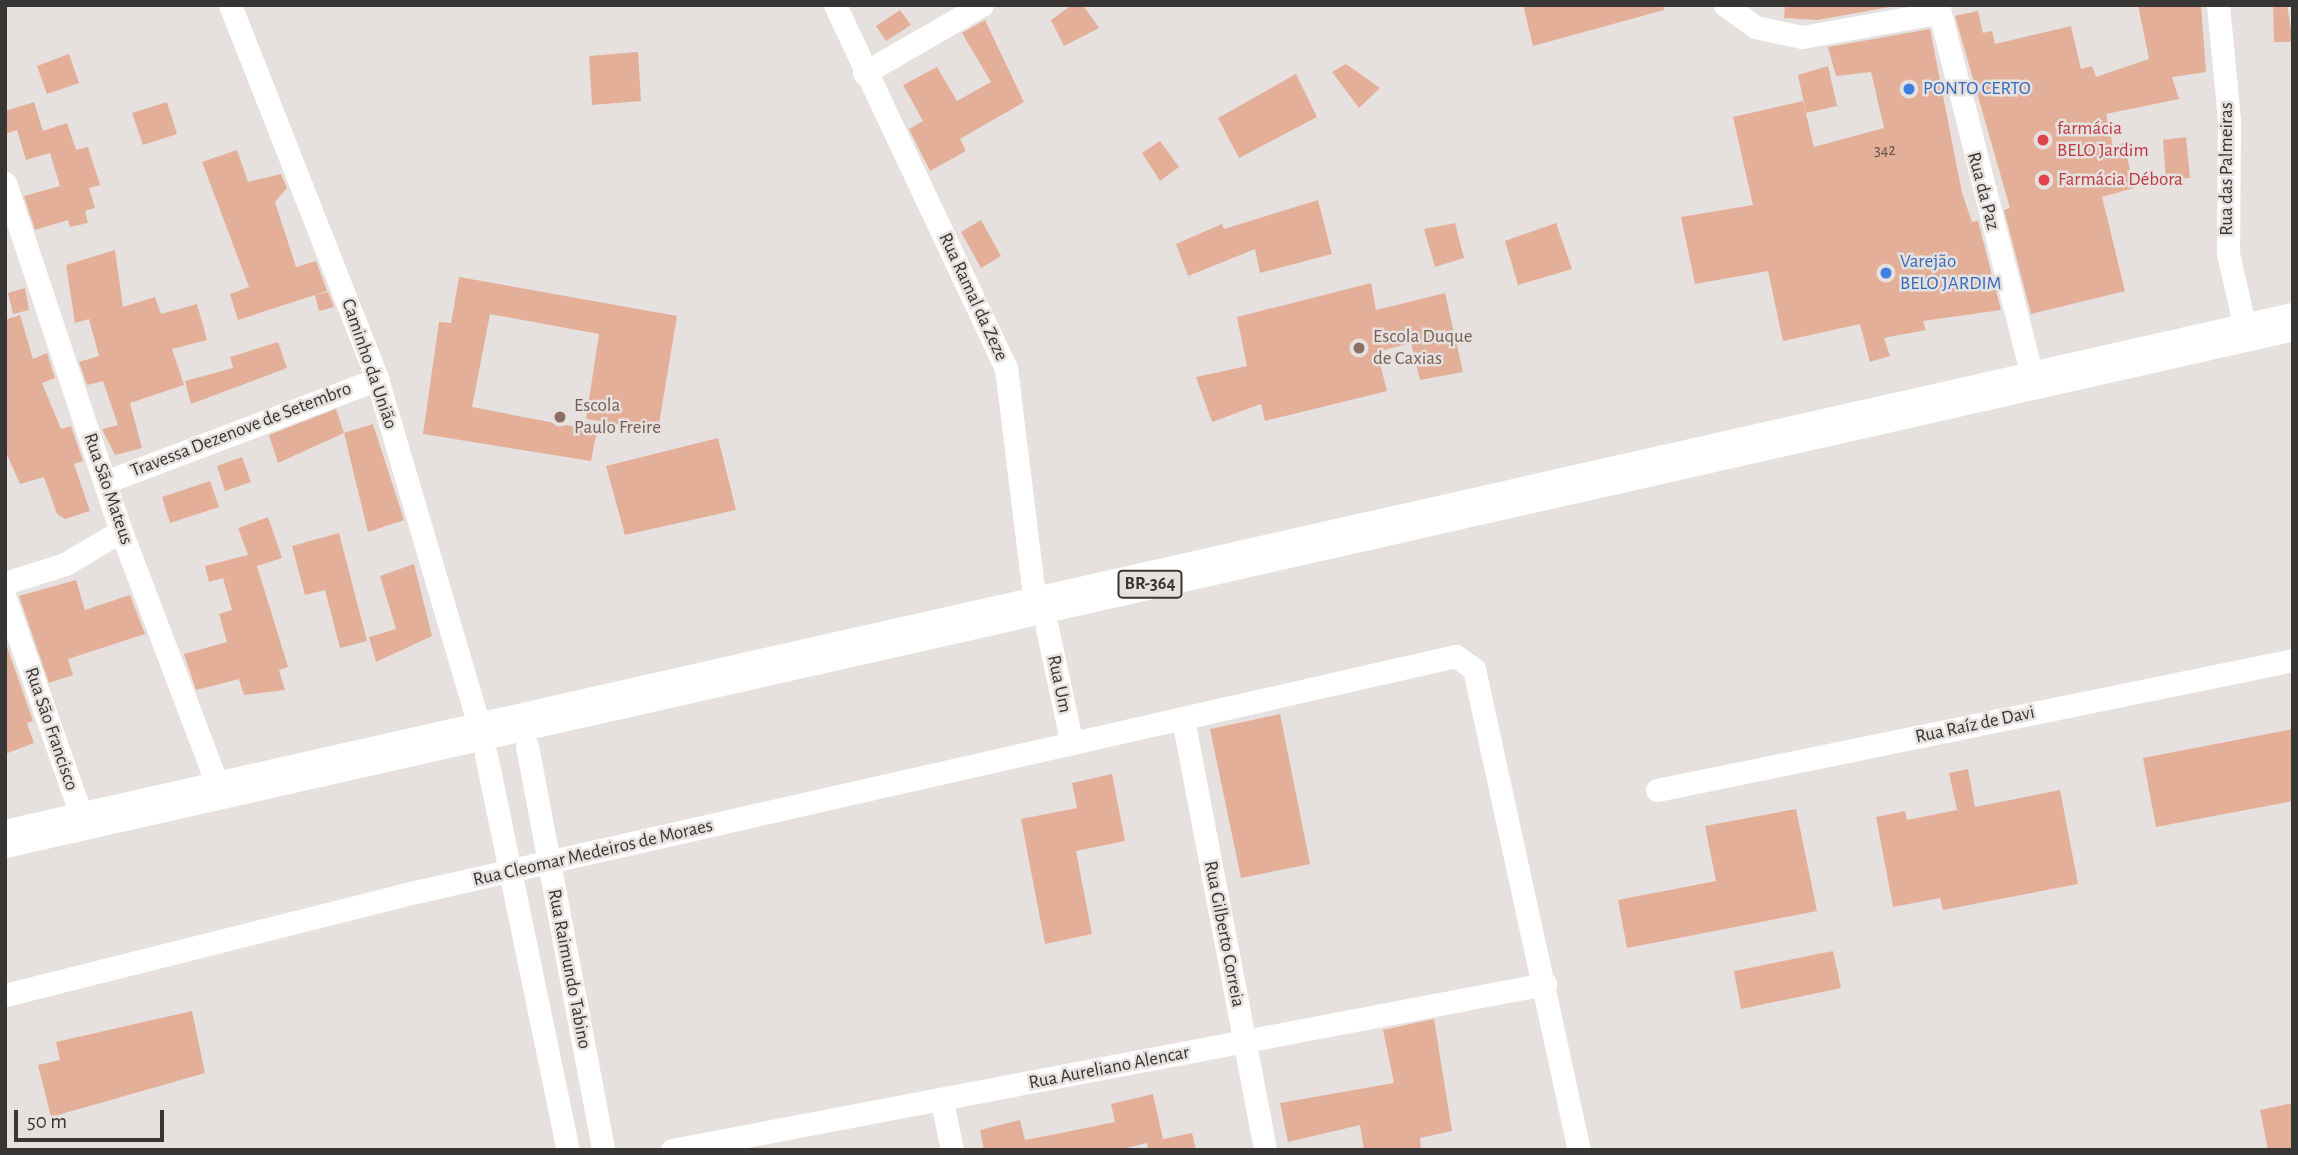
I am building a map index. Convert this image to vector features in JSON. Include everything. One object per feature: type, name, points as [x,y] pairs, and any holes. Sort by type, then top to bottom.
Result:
[{"type":"highway","name":"BR-364","points":[[5,839],[220,792],[484,743],[527,746],[2032,377],[2293,322]]},
{"type":"highway","name":"BR-364","points":[[5,860],[484,743],[2293,347]]},
{"type":"street","name":"Caminho da União","points":[[230,5],[377,379],[484,743]]},
{"type":"street","name":"Rua Ramal da Zeze","points":[[835,5],[864,73],[1006,368],[1042,620]]},
{"type":"street","points":[[864,73],[982,5]]},
{"type":"street","points":[[1726,5],[1755,27],[1802,37],[1937,9]]},
{"type":"street","name":"Rua das Palmeiras","points":[[2218,5],[2228,120],[2228,254],[2246,332]]},
{"type":"street","name":"Rua da Paz","points":[[1937,9],[2032,377]]},
{"type":"street","name":"Rua São Mateus","points":[[5,183],[121,531],[220,792]]},
{"type":"street","name":"Travessa Dezenove de Setembro","points":[[105,482],[377,379]]},
{"type":"street","points":[[5,583],[65,564],[121,531]]},
{"type":"street","name":"Rua São Francisco","points":[[5,598],[83,821]]},
{"type":"street","name":"Rua Um","points":[[1042,620],[1071,740]]},
{"type":"street","points":[[1183,719],[1451,657],[1467,659],[1545,984],[1579,1150]]},
{"type":"street","name":"Rua Raíz de Davi","points":[[1657,790],[2293,660]]},
{"type":"street","name":"Rua Cleomar Medeiros de Moraes","points":[[5,995],[549,862],[1071,740],[1183,719]]},
{"type":"street","name":"Rua Gilberto Correia","points":[[1183,719],[1265,1150]]},
{"type":"street","name":"Rua Raimundo Tabino","points":[[484,743],[568,1150]]},
{"type":"street","name":"Rua Raimundo Tabino","points":[[527,746],[603,1150]]},
{"type":"street","name":"Rua Aureliano Alencar","points":[[672,1150],[942,1101],[1545,984]]},
{"type":"street","points":[[942,1101],[952,1150]]},
{"type":"building","points":[[1072,5],[1083,5],[1099,28],[1064,46],[1051,20]]},
{"type":"building","points":[[1523,5],[1663,5],[1664,10],[1533,46]]},
{"type":"building","points":[[1785,5],[1901,5],[1817,20],[1784,18]]},
{"type":"building","points":[[2138,5],[2201,5],[2206,72],[2172,77],[2179,99],[2106,114],[2113,146],[2124,143],[2134,188],[2102,197],[2125,291],[2031,314],[2004,210],[2010,208],[1955,16],[1978,11],[1983,33],[1992,31],[1995,44],[2071,26],[2081,69],[2092,66],[2096,77],[2149,59]]},
{"type":"building","points":[[2273,5],[2287,5],[2293,42],[2274,42]]},
{"type":"building","points":[[900,10],[911,25],[886,41],[876,26]]},
{"type":"building","points":[[985,20],[1024,102],[960,139],[966,151],[930,171],[909,129],[923,121],[903,85],[937,67],[957,101],[991,82],[962,33]]},
{"type":"building","points":[[1930,29],[1962,193],[1972,222],[1978,221],[2001,310],[1923,321],[1926,330],[1884,338],[1890,356],[1870,362],[1860,324],[1783,341],[1768,271],[1695,284],[1681,217],[1753,205],[1733,117],[1803,101],[1814,147],[1884,128],[1871,72],[1836,76],[1828,47]]},
{"type":"building","points":[[638,52],[641,101],[592,105],[589,56]]},
{"type":"building","points":[[69,54],[79,83],[47,94],[37,66]]},
{"type":"building","points":[[1346,64],[1380,88],[1359,108],[1332,72]]},
{"type":"building","points":[[1828,66],[1837,106],[1806,113],[1798,75]]},
{"type":"building","points":[[1296,74],[1317,117],[1239,158],[1218,118]]},
{"type":"building","points":[[34,102],[43,131],[67,123],[76,150],[88,147],[100,185],[89,188],[95,208],[85,211],[88,223],[70,227],[68,220],[35,230],[24,196],[60,186],[50,153],[26,160],[17,130],[5,134],[5,111]]},
{"type":"building","points":[[167,102],[177,134],[143,145],[132,113]]},
{"type":"building","points":[[2186,137],[2190,178],[2166,180],[2163,140]]},
{"type":"building","points":[[1160,141],[1179,167],[1160,181],[1142,153]]},
{"type":"building","points":[[237,150],[248,182],[281,174],[287,188],[275,202],[296,267],[316,261],[327,291],[238,320],[230,294],[249,287],[202,162]]},
{"type":"building","points":[[1318,200],[1332,254],[1260,273],[1255,249],[1188,276],[1176,244],[1222,224],[1224,229]]},
{"type":"building","points":[[981,220],[1001,256],[981,268],[961,232]]},
{"type":"building","points":[[1455,223],[1464,258],[1435,267],[1424,229]]},
{"type":"building","points":[[1556,223],[1572,269],[1518,285],[1505,241]]},
{"type":"building","points":[[115,250],[123,307],[155,297],[161,314],[197,304],[207,340],[172,349],[184,385],[130,403],[142,448],[115,455],[102,429],[118,425],[103,381],[87,385],[79,362],[99,356],[89,319],[75,323],[66,265]]},
{"type":"building","points":[[459,277],[677,316],[658,430],[586,419],[599,334],[490,314],[472,407],[597,431],[591,461],[423,434],[439,322],[451,323]]},
{"type":"building","points":[[1371,283],[1376,310],[1445,293],[1463,372],[1420,380],[1411,343],[1377,352],[1387,391],[1265,421],[1261,404],[1212,422],[1196,377],[1247,366],[1237,317]]},
{"type":"building","points":[[25,288],[29,310],[13,314],[8,293]]},
{"type":"building","points":[[328,292],[334,307],[319,311],[315,295]]},
{"type":"building","points":[[20,315],[33,359],[47,353],[55,378],[42,383],[61,429],[71,426],[83,461],[74,464],[90,511],[65,519],[57,514],[44,477],[20,484],[5,450],[5,320]]},
{"type":"building","points":[[278,342],[287,368],[191,404],[185,381],[233,368],[230,357]]},
{"type":"building","points":[[336,409],[344,433],[278,463],[269,435]]},
{"type":"building","points":[[373,424],[404,520],[368,532],[344,433]]},
{"type":"building","points":[[718,438],[736,510],[625,535],[606,466]]},
{"type":"building","points":[[242,457],[251,482],[225,491],[217,466]]},
{"type":"building","points":[[210,481],[219,507],[170,523],[162,497]]},
{"type":"building","points":[[268,517],[282,558],[257,566],[288,667],[279,670],[285,690],[244,695],[239,679],[196,690],[184,654],[227,642],[219,614],[232,610],[223,578],[209,582],[205,566],[248,555],[238,528]]},
{"type":"building","points":[[339,533],[367,641],[340,648],[325,590],[305,595],[292,546]]},
{"type":"building","points":[[414,564],[432,636],[376,662],[369,637],[396,629],[380,576]]},
{"type":"building","points":[[76,580],[85,610],[130,595],[145,634],[68,659],[73,675],[49,683],[19,596]]},
{"type":"building","points":[[5,641],[33,721],[27,723],[34,743],[5,754]]},
{"type":"building","points":[[1280,714],[1310,864],[1241,878],[1210,729]]},
{"type":"building","points":[[2293,729],[2293,801],[2156,827],[2143,758]]},
{"type":"building","points":[[1968,769],[1975,807],[2060,790],[2078,884],[1943,910],[1940,898],[1893,907],[1876,817],[1905,811],[1907,820],[1957,810],[1949,773]]},
{"type":"building","points":[[1112,774],[1125,841],[1076,851],[1092,934],[1045,944],[1021,819],[1077,808],[1072,783]]},
{"type":"building","points":[[1796,809],[1817,911],[1627,948],[1618,900],[1716,881],[1705,826]]},
{"type":"building","points":[[1833,951],[1841,988],[1741,1009],[1734,971]]},
{"type":"building","points":[[192,1011],[205,1073],[51,1117],[38,1065],[60,1060],[56,1042]]},
{"type":"building","points":[[1434,1019],[1452,1131],[1420,1138],[1421,1150],[1364,1150],[1360,1125],[1288,1142],[1280,1103],[1394,1083],[1383,1030]]},
{"type":"building","points":[[1153,1094],[1163,1139],[1192,1133],[1196,1150],[1148,1150],[1147,1143],[1118,1150],[984,1150],[980,1130],[1020,1120],[1025,1140],[1115,1122],[1111,1104]]},
{"type":"building","points":[[2293,1103],[2293,1150],[2268,1150],[2260,1110]]},
{"type":"place","name":"PONTO CERTO","points":[[1909,89]]},
{"type":"place","name":"farmácia BELO Jardim","points":[[2043,140]]},
{"type":"place","name":"Farmácia Débora","points":[[2044,180]]},
{"type":"place","name":"Varejão BELO JARDIM","points":[[1886,273]]},
{"type":"place","name":"Escola Duque de Caxias","points":[[1359,348]]},
{"type":"place","name":"Escola Paulo Freire","points":[[560,417]]}]
